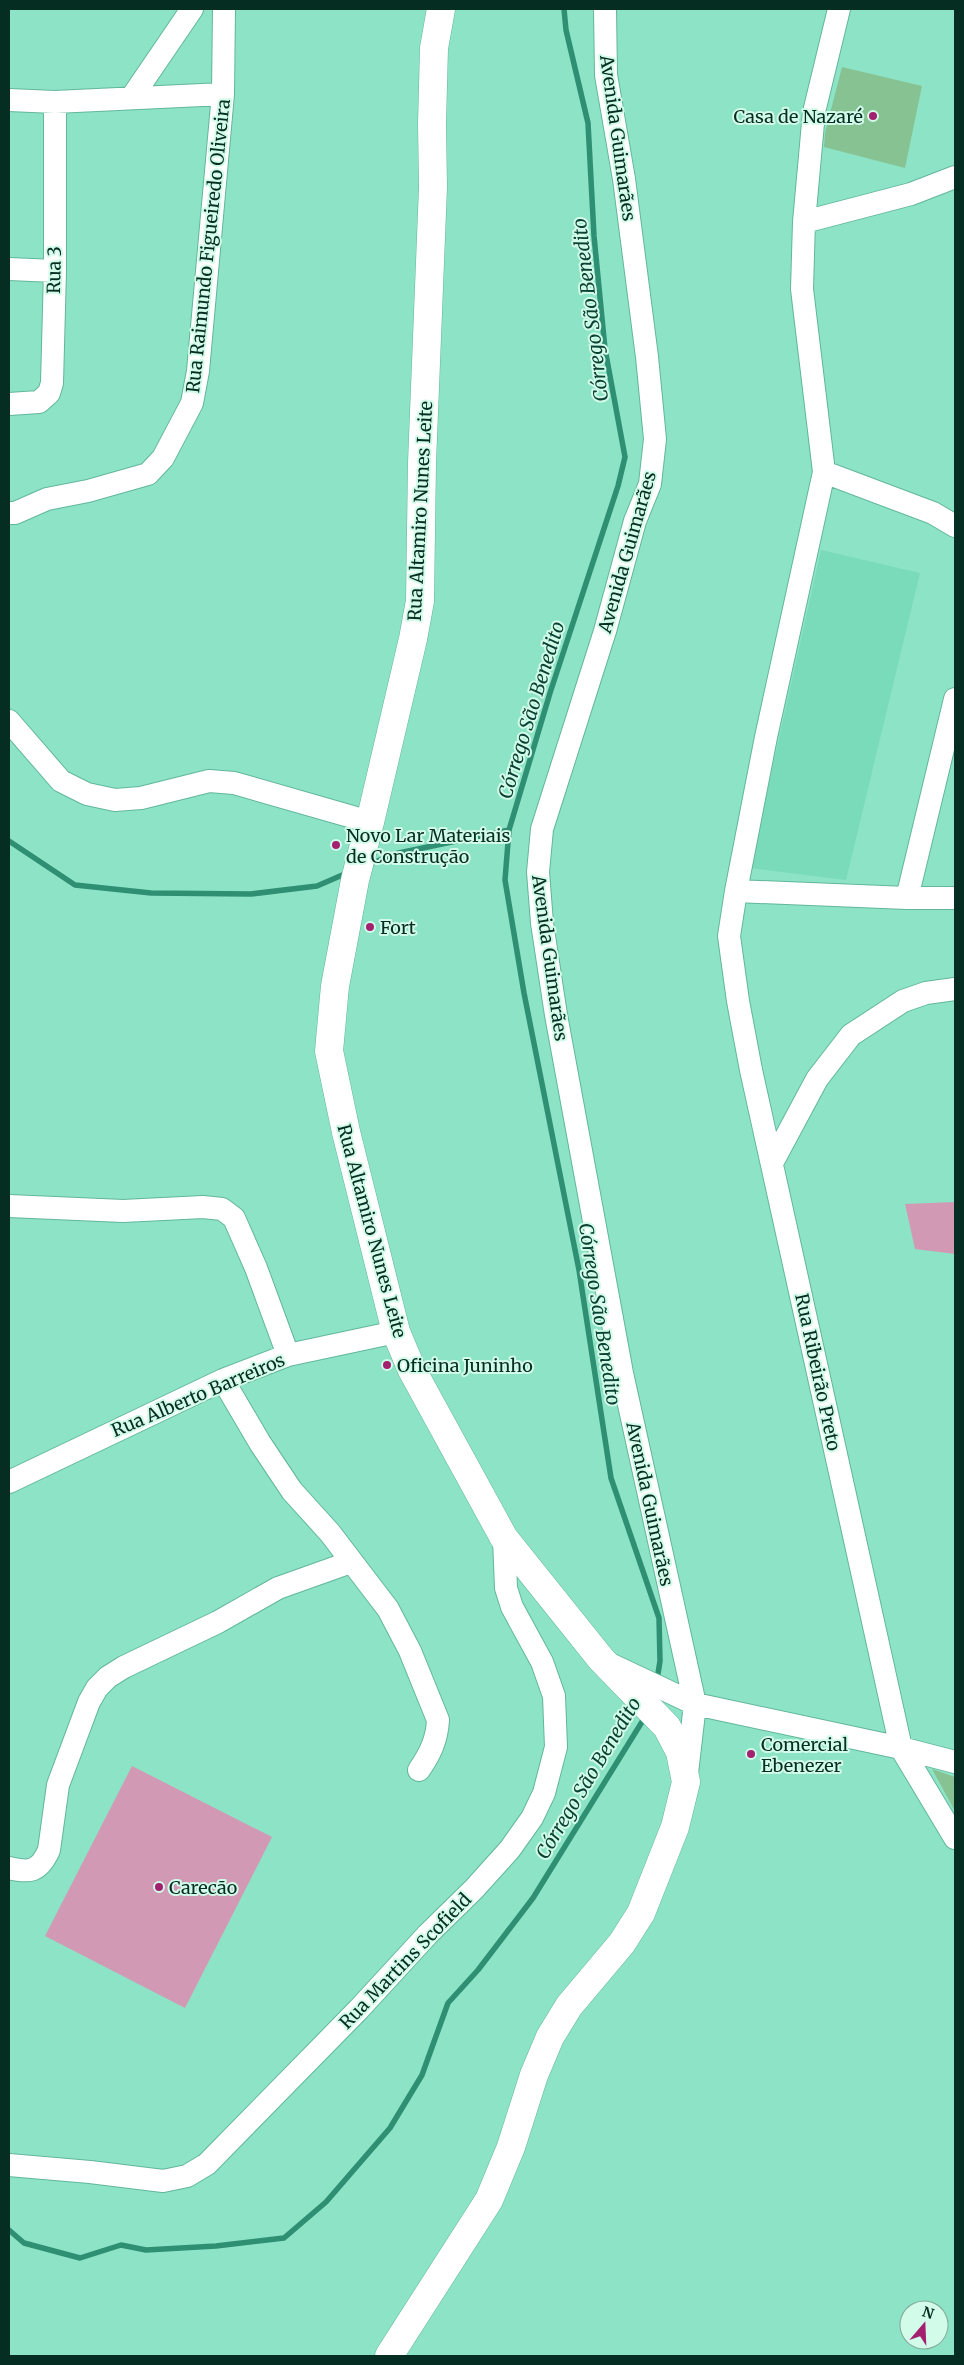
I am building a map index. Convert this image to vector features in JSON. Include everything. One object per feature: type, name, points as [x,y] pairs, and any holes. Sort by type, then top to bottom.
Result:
[{"type":"main road","name":"Rua Altamiro Nunes Leite","points":[[389,2356],[489,2200],[511,2147],[534,2075],[550,2037],[570,2006],[622,1943],[641,1913],[676,1827],[686,1782],[680,1752],[674,1738],[650,1709],[601,1659],[504,1538],[412,1370],[396,1332],[346,1132],[329,1051],[335,986],[355,880],[413,638],[420,601],[422,463],[434,187],[432,124],[434,67],[441,9]]},
{"type":"street","points":[[132,97],[192,9]]},
{"type":"street","name":"Rua Raimundo Figueiredo Oliveira","points":[[9,513],[15,513],[47,499],[97,489],[148,474],[163,458],[194,395],[198,371],[223,94],[224,9]]},
{"type":"street","name":"Avenida Guimarães","points":[[605,9],[606,75],[624,179],[647,357],[655,439],[650,484],[635,521],[605,632],[542,829],[538,872],[542,923],[556,1014],[622,1373],[690,1703],[686,1782]]},
{"type":"street","name":"Rua Ribeirão Preto","points":[[839,9],[814,112],[804,222],[802,289],[824,472],[766,737],[736,891],[730,936],[738,1001],[772,1163],[902,1748],[955,1838]]},
{"type":"street","points":[[9,100],[55,102],[223,94]]},
{"type":"street","name":"Rua 3","points":[[9,404],[39,402],[48,393],[50,388],[55,271],[55,102]]},
{"type":"street","points":[[804,222],[911,194],[955,177]]},
{"type":"street","points":[[9,268],[55,271]]},
{"type":"street","points":[[824,472],[933,513],[955,526]]},
{"type":"street","points":[[907,898],[955,698]]},
{"type":"street","points":[[9,721],[61,781],[87,794],[115,800],[141,798],[209,782],[234,783],[367,835]]},
{"type":"street","points":[[736,891],[907,898],[955,898]]},
{"type":"street","points":[[772,1163],[817,1079],[851,1035],[903,1001],[926,993],[955,989]]},
{"type":"street","points":[[9,1206],[122,1211],[203,1207],[222,1210],[234,1218],[256,1268],[288,1355]]},
{"type":"street","name":"Rua Alberto Barreiros","points":[[9,1482],[223,1380],[288,1355],[396,1332]]},
{"type":"street","points":[[223,1380],[260,1443],[292,1491],[330,1533],[388,1609],[410,1651],[438,1720],[433,1748],[419,1770]]},
{"type":"street","name":"Rua Martins Scofield","points":[[9,2165],[163,2181],[187,2176],[206,2164],[359,2009],[510,1849],[532,1818],[544,1793],[556,1746],[556,1721],[554,1696],[542,1662],[512,1607],[506,1588],[504,1538]]},
{"type":"street","points":[[9,1868],[28,1872],[36,1869],[46,1857],[49,1850],[58,1785],[89,1702],[97,1688],[108,1677],[124,1667],[218,1622],[278,1588],[351,1562]]},
{"type":"street","points":[[601,1659],[690,1703],[902,1748],[955,1762]]},
{"type":"shaded area","points":[[821,550],[920,573],[846,880],[750,868]]},
{"type":"shaded area","points":[[955,1202],[955,1254],[915,1249],[905,1204]]},
{"type":"shaded area","name":"Carecão","points":[[132,1766],[272,1837],[185,2008],[45,1936]]},
{"type":"building","name":"Casa de Nazaré","points":[[842,67],[922,86],[905,168],[824,147],[825,133]]},
{"type":"building","points":[[932,1769],[955,1777],[955,1811]]},
{"type":"waterway","name":"Córrego São Benedito","points":[[564,9],[566,30],[588,123],[594,236],[605,349],[625,457],[618,486],[550,693],[509,830],[505,880],[524,993],[579,1270],[611,1478],[659,1618],[660,1661],[657,1680]]},
{"type":"waterway","points":[[368,865],[394,854],[509,830]]},
{"type":"waterway","points":[[9,841],[75,885],[151,893],[251,894],[317,886],[347,873]]},
{"type":"waterway","name":"Córrego São Benedito","points":[[9,2230],[24,2243],[80,2258],[121,2245],[146,2250],[216,2246],[284,2238],[326,2202],[390,2128],[422,2075],[448,2003],[478,1970],[533,1898],[645,1717]]},
{"type":"place","name":"Casa de Nazaré","points":[[873,116]]},
{"type":"place","name":"Novo Lar Materiais de Construção","points":[[336,845]]},
{"type":"place","name":"Fort","points":[[370,927]]},
{"type":"place","name":"Oficina Juninho","points":[[387,1365]]},
{"type":"place","name":"Comercial Ebenezer","points":[[751,1754]]},
{"type":"place","name":"Carecão","points":[[159,1887]]}]
